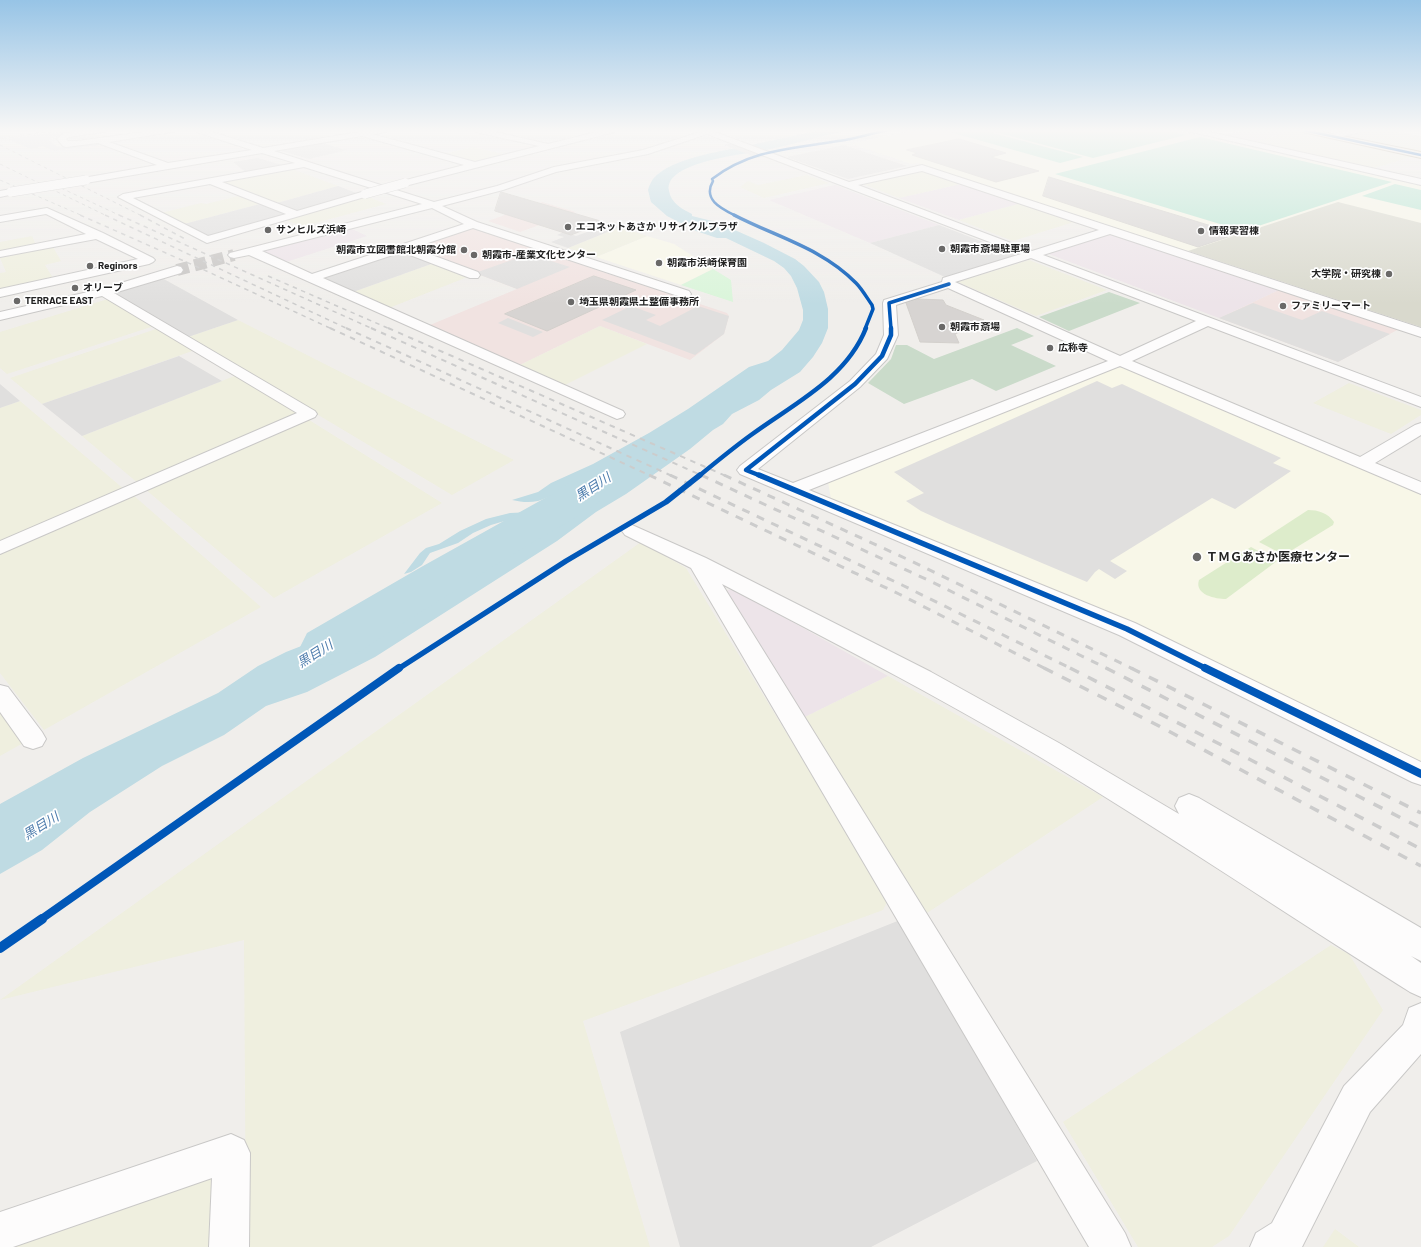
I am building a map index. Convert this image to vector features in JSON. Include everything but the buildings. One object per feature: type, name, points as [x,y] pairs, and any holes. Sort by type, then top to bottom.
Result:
[{"type":"street","points":[[0,194],[35,188]]},
{"type":"street","points":[[171,188],[123,197],[207,240],[386,188]]},
{"type":"street","points":[[230,188],[296,214]]},
{"type":"street","points":[[382,188],[431,204],[473,224],[685,294]]},
{"type":"street","points":[[234,255],[431,204],[499,188]]},
{"type":"street","points":[[856,188],[1421,402]]},
{"type":"street","points":[[983,188],[1421,333]]},
{"type":"street","points":[[0,219],[47,211],[149,260],[0,293]]},
{"type":"street","points":[[312,278],[473,224]]},
{"type":"street","points":[[949,284],[947,281],[1110,230]]},
{"type":"street","points":[[0,254],[99,235]]},
{"type":"street","points":[[402,248],[474,275]]},
{"type":"street","points":[[251,251],[617,414]]},
{"type":"street","points":[[0,316],[104,292],[177,270]]},
{"type":"street","points":[[1421,489],[1120,361],[949,284],[888,303],[891,335],[882,356],[855,384],[746,470],[1127,629],[1421,774]]},
{"type":"street","points":[[0,548],[134,488],[309,414],[104,292]]},
{"type":"street","points":[[794,489],[1120,361],[1208,321]]},
{"type":"street","points":[[1362,463],[1421,428]]},
{"type":"street","points":[[632,531],[699,563],[881,657],[1002,723],[1101,781],[1421,981]]},
{"type":"street","points":[[699,563],[1111,1247]]},
{"type":"street","points":[[0,694],[33,739]]},
{"type":"street","points":[[1189,806],[1421,945]]},
{"type":"street","points":[[1270,1247],[1286,1237],[1357,1100],[1415,1036],[1421,1020]]},
{"type":"street","points":[[0,1232],[231,1153],[229,1247]]},
{"type":"shaded area","points":[[330,188],[344,188],[359,194],[303,210],[295,210],[277,203]]},
{"type":"shaded area","points":[[821,188],[843,188],[939,225],[870,243],[769,200]]},
{"type":"shaded area","points":[[942,188],[980,188],[1022,203],[959,220],[899,198]]},
{"type":"shaded area","points":[[994,188],[1421,188],[1421,327]]},
{"type":"shaded area","points":[[542,202],[576,212],[520,232],[488,221]]},
{"type":"shaded area","points":[[1338,202],[1421,223],[1421,327],[1188,251]]},
{"type":"shaded area","points":[[260,204],[285,213],[285,215],[217,235],[208,235],[184,224]]},
{"type":"shaded area","points":[[609,224],[620,227],[568,248],[551,242],[564,237],[557,235],[564,232],[576,236]]},
{"type":"shaded area","name":"朝霞市斎場駐車場","points":[[939,225],[1017,255],[945,277],[870,243]]},
{"type":"shaded area","points":[[471,228],[727,313],[729,316],[724,334],[690,360],[600,326],[520,365],[430,325],[517,289],[409,248]]},
{"type":"shaded area","points":[[352,229],[367,236],[286,262],[263,251]]},
{"type":"shaded area","points":[[1111,232],[1281,289],[1219,318],[1046,253]]},
{"type":"shaded area","name":"朝霞市浜崎保育園","points":[[647,236],[674,244],[713,269],[681,285],[596,257]]},
{"type":"shaded area","points":[[399,250],[434,263],[353,292],[320,277]]},
{"type":"shaded area","points":[[529,254],[570,267],[517,289],[475,273]]},
{"type":"shaded area","points":[[162,278],[238,320],[188,337],[112,293]]},
{"type":"shaded area","points":[[1281,289],[1399,329],[1338,362],[1219,318]]},
{"type":"shaded area","points":[[1253,303],[1302,320],[1322,311],[1390,334],[1338,362],[1219,318]]},
{"type":"shaded area","points":[[631,306],[656,315],[646,320],[660,326],[698,306],[729,316],[724,334],[695,355],[602,320]]},
{"type":"shaded area","points":[[508,318],[543,332],[533,337],[498,323]]},
{"type":"shaded area","points":[[179,356],[222,381],[82,436],[42,404]]},
{"type":"shaded area","name":"ＴＭＧあさか医療センター","points":[[1111,368],[1132,368],[1421,495],[1421,762],[1115,616],[831,499],[828,482]]},
{"type":"shaded area","points":[[1097,381],[1112,388],[1122,384],[1281,458],[1273,463],[1291,471],[1235,509],[1212,498],[1110,561],[1127,571],[1115,579],[1099,569],[1087,582],[947,523],[921,511],[906,501],[924,493],[894,472]]},
{"type":"shaded area","points":[[0,384],[20,401],[0,408]]},
{"type":"shaded area","points":[[734,589],[888,676],[805,717],[723,591]]},
{"type":"shaded area","points":[[900,920],[1037,1161],[871,1247],[680,1247],[620,1032]]},
{"type":"green space","points":[[238,188],[330,188],[277,203]]},
{"type":"green space","points":[[743,188],[806,188],[764,198]]},
{"type":"green space","points":[[874,188],[942,188],[899,198]]},
{"type":"green space","points":[[1102,188],[1373,188],[1243,231]]},
{"type":"green space","points":[[1383,188],[1413,188],[1421,190],[1421,210],[1362,196]]},
{"type":"green space","points":[[238,196],[260,204],[184,224],[161,213],[201,203],[206,204]]},
{"type":"green space","points":[[366,196],[386,204],[304,226],[284,220]]},
{"type":"green space","points":[[1022,203],[1077,221],[1013,241],[959,220]]},
{"type":"green space","points":[[620,227],[647,236],[596,257],[568,248]]},
{"type":"green space","points":[[32,236],[36,245],[0,252],[0,242]]},
{"type":"green space","points":[[53,247],[61,261],[45,265],[53,278],[0,289],[0,273],[6,272],[0,258]]},
{"type":"green space","points":[[1029,260],[1107,290],[1036,316],[958,282]]},
{"type":"green space","points":[[434,263],[470,276],[389,308],[353,292]]},
{"type":"green space","points":[[713,269],[731,280],[733,302],[681,285]]},
{"type":"green space","points":[[1109,292],[1140,303],[1069,331],[1039,317]]},
{"type":"green space","points":[[108,299],[154,326],[7,374],[0,368],[0,332]]},
{"type":"green space","points":[[238,320],[514,460],[452,495],[188,337]]},
{"type":"green space","points":[[600,326],[647,344],[565,385],[520,365]]},
{"type":"green space","points":[[159,328],[195,350],[42,404],[10,378]]},
{"type":"green space","points":[[1017,328],[1034,336],[1011,345],[1056,366],[996,391],[972,379],[904,404],[868,383],[891,359],[896,345],[907,345],[934,359]]},
{"type":"green space","points":[[237,375],[301,414],[139,484],[82,436]]},
{"type":"green space","points":[[1349,383],[1421,410],[1421,415],[1391,434],[1313,403]]},
{"type":"green space","points":[[20,401],[125,490],[0,544],[0,408]]},
{"type":"green space","points":[[306,418],[442,503],[274,598],[145,489]]},
{"type":"green space","points":[[132,494],[261,607],[44,730],[0,673],[0,553]]},
{"type":"green space","points":[[1308,510],[1319,511],[1326,514],[1334,522],[1333,525],[1284,555],[1259,542]]},
{"type":"green space","points":[[641,542],[686,568],[888,900],[883,910],[583,1021],[650,1247],[246,1247],[244,940],[0,1000]]},
{"type":"green space","points":[[1251,547],[1277,561],[1226,599],[1212,597],[1203,593],[1198,585],[1199,580]]},
{"type":"green space","points":[[888,676],[1103,797],[927,913],[805,717]]},
{"type":"green space","points":[[0,708],[25,742],[0,756]]},
{"type":"green space","points":[[1331,945],[1349,954],[1383,1010],[1229,1236],[1212,1247],[1138,1247],[1063,1122]]},
{"type":"green space","points":[[217,1169],[214,1247],[0,1247],[0,1246]]},
{"type":"green space","points":[[1335,1229],[1359,1247],[1323,1247]]},
{"type":"water","points":[[649,188],[670,188],[672,199],[681,208],[692,214],[692,216],[724,224],[795,259],[819,282],[824,292],[828,309],[828,328],[822,343],[813,357],[800,372],[771,390],[759,400],[732,414],[723,424],[713,430],[690,449],[626,494],[596,512],[557,541],[375,657],[307,692],[266,706],[224,735],[162,766],[90,812],[42,850],[0,874],[0,804],[83,758],[218,693],[258,666],[286,652],[327,636],[370,608],[378,606],[391,611],[403,611],[418,603],[432,590],[484,561],[513,539],[541,521],[541,518],[514,527],[510,527],[508,520],[491,525],[473,533],[458,543],[430,553],[422,565],[411,572],[404,574],[420,553],[426,548],[439,544],[460,531],[486,519],[510,513],[532,512],[547,506],[556,499],[574,493],[578,485],[562,489],[538,501],[525,502],[512,500],[538,492],[551,483],[593,464],[649,433],[688,409],[749,367],[768,361],[782,350],[799,330],[803,320],[803,310],[797,288],[791,276],[784,268],[774,261],[726,238],[717,238],[696,231],[667,216],[651,202]]},
{"type":"waterway","name":"黒目川","points":[[326,647],[440,577],[569,502],[601,481]]},
{"type":"tunnel","points":[[177,270],[234,255]]},
{"type":"railway","points":[[19,188],[83,216]]},
{"type":"railway","points":[[50,188],[107,216]]},
{"type":"railway","points":[[61,188],[121,216]]},
{"type":"railway","points":[[86,188],[140,215]]},
{"type":"railway","points":[[80,215],[332,329]]},
{"type":"railway","points":[[105,215],[348,329]]},
{"type":"railway","points":[[119,215],[373,329]]},
{"type":"railway","points":[[140,215],[187,240]]},
{"type":"railway","points":[[268,276],[390,329]]},
{"type":"railway","points":[[330,328],[651,476]]},
{"type":"railway","points":[[346,328],[672,476]]},
{"type":"railway","points":[[371,328],[703,476]]},
{"type":"railway","points":[[388,328],[726,476]]},
{"type":"railway","points":[[649,475],[899,594],[1046,669]]},
{"type":"railway","points":[[670,475],[902,585],[1071,668]]},
{"type":"railway","points":[[701,475],[930,581],[1107,668]]},
{"type":"railway","points":[[724,475],[909,560],[1133,669]]},
{"type":"railway","points":[[1044,668],[1159,726],[1421,866]]},
{"type":"railway","points":[[1071,668],[1421,849]]},
{"type":"railway","points":[[1107,668],[1421,828]]},
{"type":"railway","points":[[1133,669],[1421,813]]},
{"type":"cycle path","points":[[0,948],[413,658],[566,561],[666,502],[751,435],[815,391],[830,378],[849,357],[864,332],[873,309],[872,305],[856,283],[842,270],[810,250],[724,210],[713,201],[709,188]]},
{"type":"cycle path","points":[[949,284],[889,303],[891,335],[882,356],[855,384],[746,470],[1127,629],[1421,774]]},
{"type":"place","name":"エコネットあさか リサイクルプラザ","points":[[568,227]]},
{"type":"place","name":"サンヒルズ浜崎","points":[[268,230]]},
{"type":"place","name":"情報実習棟","points":[[1201,231]]},
{"type":"place","name":"朝霞市斎場駐車場","points":[[942,249]]},
{"type":"place","name":"朝霞市立図書館北朝霞分館","points":[[464,250]]},
{"type":"place","name":"朝霞市-産業文化センター","points":[[474,255]]},
{"type":"place","name":"朝霞市浜崎保育園","points":[[659,263]]},
{"type":"place","name":"Reginors","points":[[90,266]]},
{"type":"place","name":"大学院・研究棟","points":[[1389,274]]},
{"type":"place","name":"オリーブ","points":[[75,288]]},
{"type":"place","name":"TERRACE EAST","points":[[17,301]]},
{"type":"place","name":"埼玉県朝霞県土整備事務所","points":[[571,302]]},
{"type":"place","name":"ファミリーマート","points":[[1283,306]]},
{"type":"place","name":"朝霞市斎場","points":[[942,327]]},
{"type":"place","name":"広称寺","points":[[1050,348]]},
{"type":"place","name":"ＴＭＧあさか医療センター","points":[[1197,557]]}]
